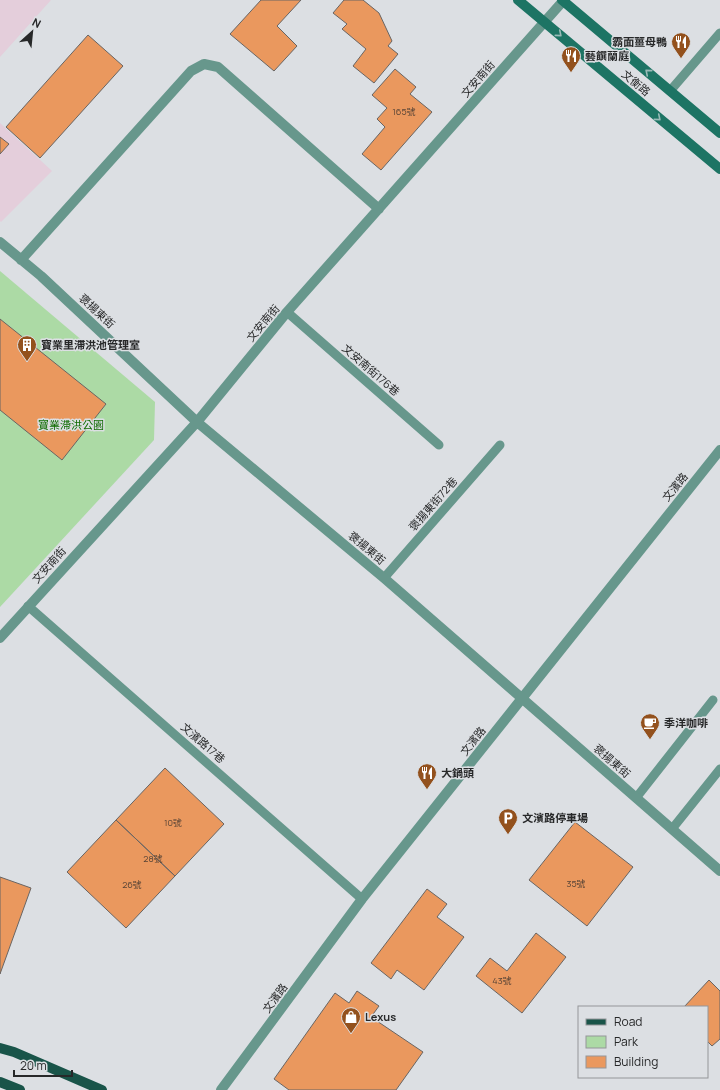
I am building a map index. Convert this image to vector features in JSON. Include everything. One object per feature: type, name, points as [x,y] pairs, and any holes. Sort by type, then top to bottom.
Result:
[{"type":"main road","points":[[0,1048],[14,1052],[102,1090]]},
{"type":"main road","points":[[0,1082],[20,1090]]},
{"type":"street","name":"文衡路","points":[[518,0],[720,169]]},
{"type":"street","name":"文衡路","points":[[563,0],[720,133]]},
{"type":"street","name":"文安南街","points":[[0,638],[197,422],[287,312],[380,209],[563,0]]},
{"type":"street","points":[[21,260],[191,71],[204,64],[218,67],[380,209]]},
{"type":"street","name":"褒揚東街","points":[[0,242],[41,276],[197,422],[384,578],[720,871]]},
{"type":"street","name":"文濱路","points":[[222,1090],[362,899],[720,450]]},
{"type":"lane","points":[[670,91],[720,33]]},
{"type":"lane","name":"文安南街176巷","points":[[287,312],[440,445]]},
{"type":"lane","name":"褒揚東街72巷","points":[[384,578],[500,445]]},
{"type":"lane","name":"文濱路17巷","points":[[28,606],[362,899]]},
{"type":"lane","points":[[636,798],[713,700]]},
{"type":"lane","points":[[672,829],[720,769]]},
{"type":"shaded area","points":[[0,0],[51,0],[0,57]]},
{"type":"shaded area","points":[[0,123],[52,171],[1,222],[0,221]]},
{"type":"green space","name":"寶業滯洪公園","points":[[0,271],[155,402],[154,440],[0,607]]},
{"type":"building","points":[[261,0],[301,0],[277,26],[297,46],[274,71],[230,34]]},
{"type":"building","points":[[344,0],[363,0],[379,13],[392,41],[388,46],[398,54],[374,83],[353,66],[366,49],[342,29],[347,24],[333,13]]},
{"type":"building","points":[[88,35],[123,66],[40,158],[6,127]]},
{"type":"building","points":[[395,69],[416,87],[410,94],[432,112],[381,170],[362,154],[385,127],[377,119],[387,108],[372,95]]},
{"type":"building","points":[[0,137],[9,144],[0,154]]},
{"type":"building","name":"寶業里滯洪池管理室","points":[[0,319],[106,404],[62,460],[0,410]]},
{"type":"building","points":[[165,768],[224,824],[175,876],[116,820]]},
{"type":"building","points":[[116,820],[175,876],[126,928],[67,872]]},
{"type":"building","points":[[575,822],[633,867],[587,926],[529,880]]},
{"type":"building","points":[[0,877],[31,888],[0,974]]},
{"type":"building","points":[[427,889],[447,904],[437,917],[464,937],[424,990],[397,970],[391,979],[371,963]]},
{"type":"building","points":[[536,933],[566,957],[522,1013],[476,976],[490,958],[507,971]]},
{"type":"building","points":[[709,980],[720,991],[720,1039],[712,1046],[708,1042],[708,1006],[685,1006]]},
{"type":"building","name":"Lexus","points":[[357,991],[379,1006],[371,1017],[423,1052],[396,1090],[289,1090],[274,1079],[335,993],[349,1003]]},
{"type":"place","name":"霸面薑母鴨","points":[[681,59]]},
{"type":"place","name":"藝饌蘭庭","points":[[571,73]]},
{"type":"place","name":"寶業里滯洪池管理室","points":[[27,362]]},
{"type":"place","name":"季洋咖啡","points":[[650,740]]},
{"type":"place","name":"大鍋頭","points":[[427,790]]},
{"type":"place","name":"文濱路停車場","points":[[508,835]]},
{"type":"place","name":"Lexus","points":[[351,1034]]}]
